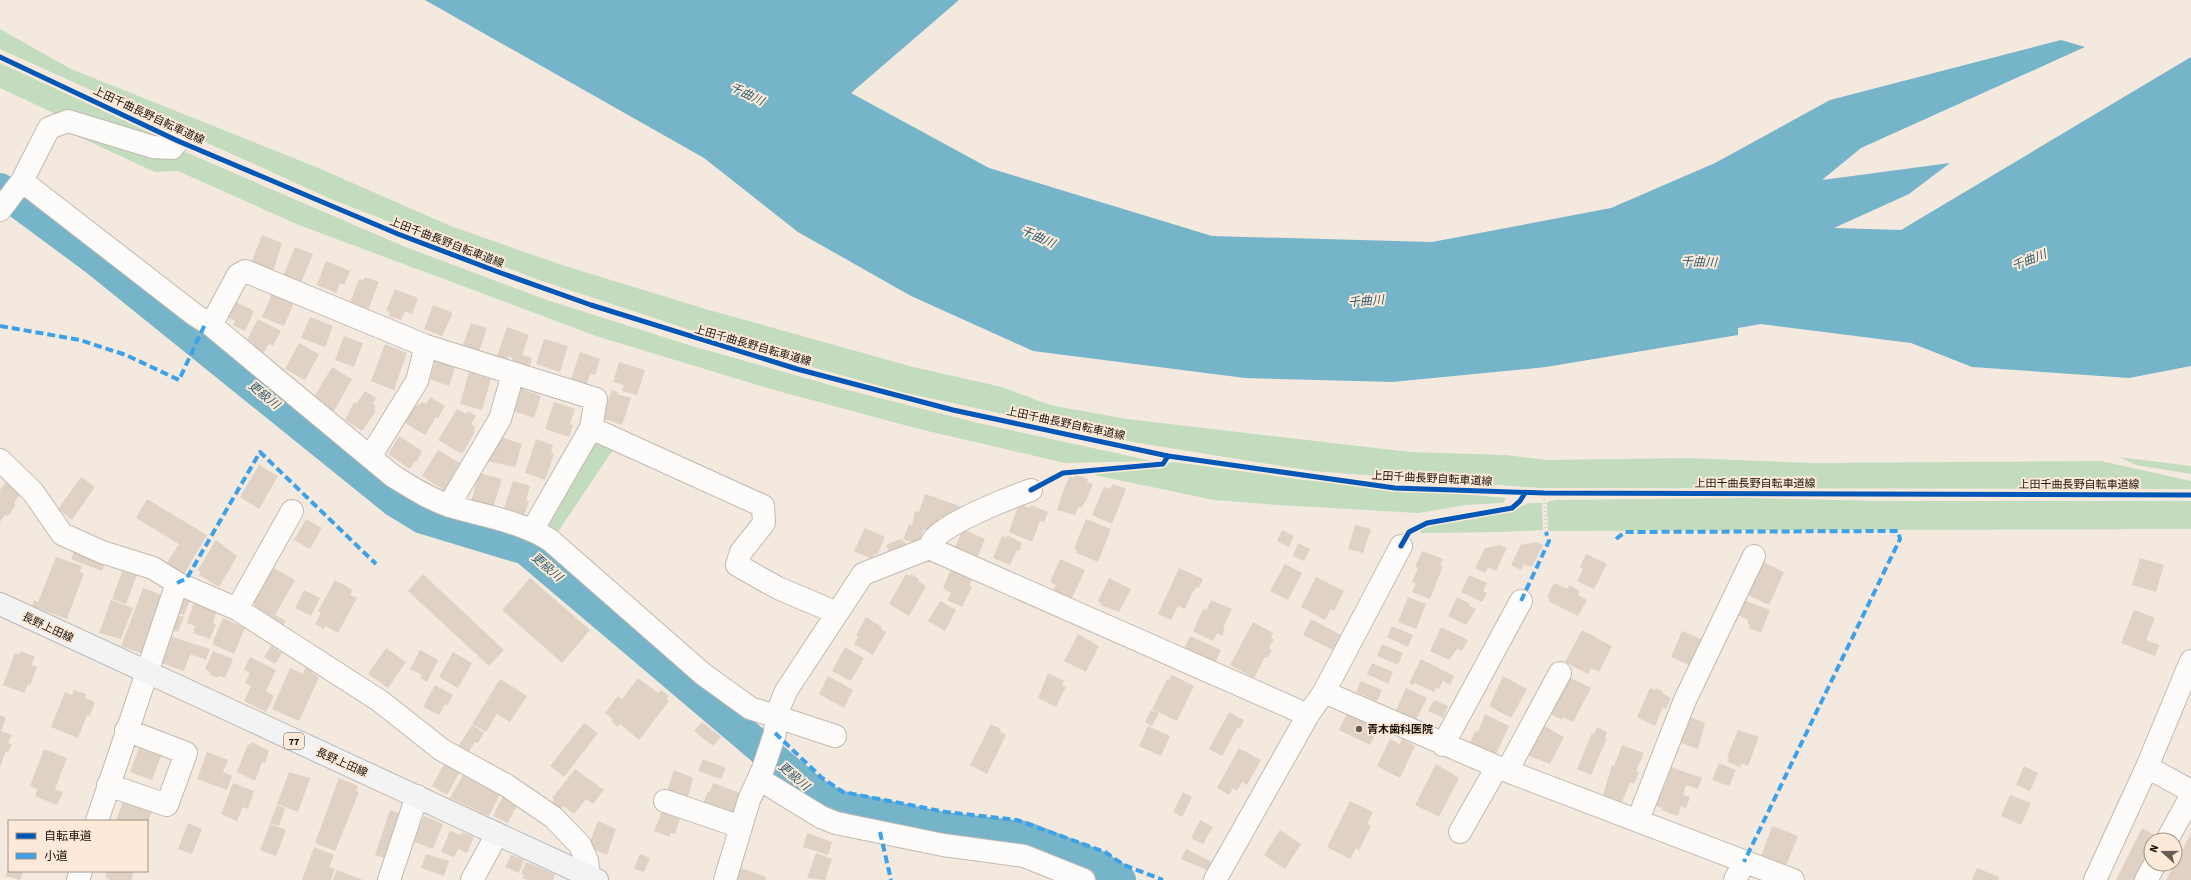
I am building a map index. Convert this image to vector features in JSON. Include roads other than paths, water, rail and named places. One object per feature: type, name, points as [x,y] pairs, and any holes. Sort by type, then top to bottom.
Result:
[{"type":"main road","name":"長野上田線","points":[[0,604],[146,673],[593,878]]},
{"type":"street","points":[[0,210],[21,183],[49,128],[68,121],[153,148],[172,148],[178,141]]},
{"type":"street","points":[[21,183],[195,316],[211,325],[393,476],[425,496],[449,505],[533,529],[550,540],[703,674],[750,708],[775,725],[835,736]]},
{"type":"street","points":[[211,325],[238,275],[245,271],[426,346],[596,399],[591,428],[533,529]]},
{"type":"street","points":[[370,457],[416,381],[426,346]]},
{"type":"street","points":[[449,505],[500,419],[513,374]]},
{"type":"street","points":[[591,428],[763,506],[764,523],[740,552],[737,565],[778,588],[837,613]]},
{"type":"street","points":[[0,460],[33,492],[62,534],[102,552],[153,568],[177,583],[237,609],[380,701],[442,750],[506,785],[553,817],[580,845],[593,878]]},
{"type":"street","points":[[725,880],[740,827],[749,800],[761,774],[786,691],[863,574],[929,548],[935,538],[950,527],[1001,501],[1031,490]]},
{"type":"street","points":[[237,609],[292,511]]},
{"type":"street","points":[[1215,880],[1308,715],[1324,692],[1401,546]]},
{"type":"street","points":[[929,548],[1308,715]]},
{"type":"street","points":[[1638,820],[1685,700],[1754,556]]},
{"type":"street","points":[[97,820],[126,730],[177,583]]},
{"type":"street","points":[[1443,744],[1521,601]]},
{"type":"street","points":[[2095,880],[2147,767],[2191,661]]},
{"type":"street","points":[[1460,832],[1502,769],[1560,673]]},
{"type":"street","points":[[1324,692],[1502,769],[1638,820],[1740,871],[1793,880]]},
{"type":"street","points":[[108,785],[167,805],[186,753],[126,730]]},
{"type":"street","points":[[2147,767],[2191,791]]},
{"type":"street","points":[[761,774],[821,817],[836,823],[943,845],[1024,856],[1084,880]]},
{"type":"street","points":[[389,880],[417,796]]},
{"type":"street","points":[[2171,832],[2191,796]]},
{"type":"street","points":[[665,801],[740,827]]},
{"type":"street","points":[[472,880],[497,834]]},
{"type":"water","name":"千曲川","points":[[425,0],[959,0],[851,93],[989,168],[1212,236],[1432,242],[1611,208],[1715,163],[1830,100],[2061,40],[2085,47],[1861,148],[1822,180],[1950,163],[1909,194],[1834,228],[1901,230],[2191,57],[2191,366],[2129,378],[1972,367],[1911,343],[1761,324],[1738,328],[1738,335],[1546,367],[1392,382],[1245,378],[1033,351],[911,296],[798,232],[704,158]]},
{"type":"waterway","name":"更級川","points":[[0,189],[95,259],[395,501],[423,518],[526,549],[813,792],[837,806],[943,828],[1024,837],[1095,865],[1120,880]]},
{"type":"place","name":"青木歯科医院","points":[[1359,729]]}]
